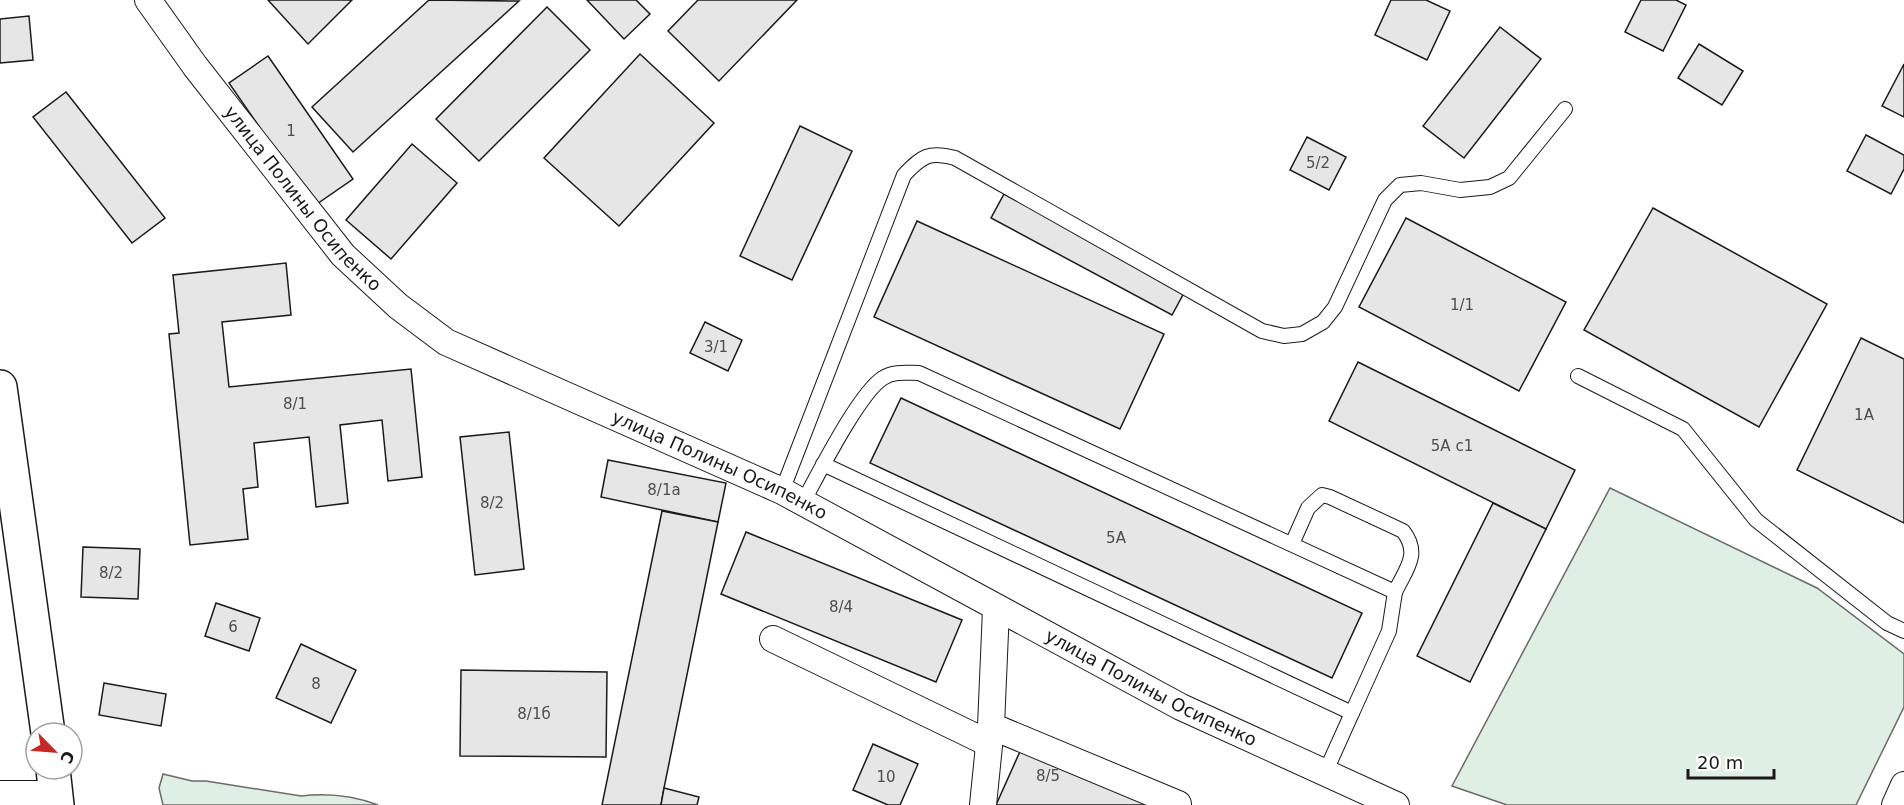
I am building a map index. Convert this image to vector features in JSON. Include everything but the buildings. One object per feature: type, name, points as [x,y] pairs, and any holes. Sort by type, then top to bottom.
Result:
[{"type":"main road","points":[[0,387],[46,721]]},
{"type":"street","name":"улица Полины Осипенко","points":[[148,0],[195,66],[343,255],[398,306],[446,342],[792,497],[1181,707],[1395,805]]},
{"type":"street","points":[[983,805],[990,735],[996,609]]},
{"type":"street","points":[[773,639],[990,735],[1178,804]]},
{"type":"street","points":[[1895,805],[1904,785]]},
{"type":"street","points":[[0,794],[55,789]]},
{"type":"lane","points":[[792,497],[904,174],[927,155],[939,153],[955,158],[1262,331],[1284,336],[1302,334],[1323,322],[1335,307],[1385,200],[1400,185],[1421,183],[1460,190],[1490,187],[1509,178],[1565,109]]},
{"type":"lane","points":[[792,497],[823,464],[869,392],[883,378],[897,373],[919,373],[1395,592]]},
{"type":"lane","points":[[1578,376],[1683,429],[1756,520],[1887,623],[1904,631]]},
{"type":"lane","points":[[823,464],[1352,713]]},
{"type":"lane","points":[[1292,544],[1315,500],[1322,495],[1403,531],[1411,541],[1413,553],[1395,592],[1389,630],[1325,773]]},
{"type":"green space","points":[[1610,488],[1817,588],[1904,654],[1904,707],[1856,805],[1507,805],[1452,786]]},
{"type":"green space","points":[[163,774],[192,781],[206,781],[301,796],[340,796],[378,805],[163,805],[159,788]]}]
